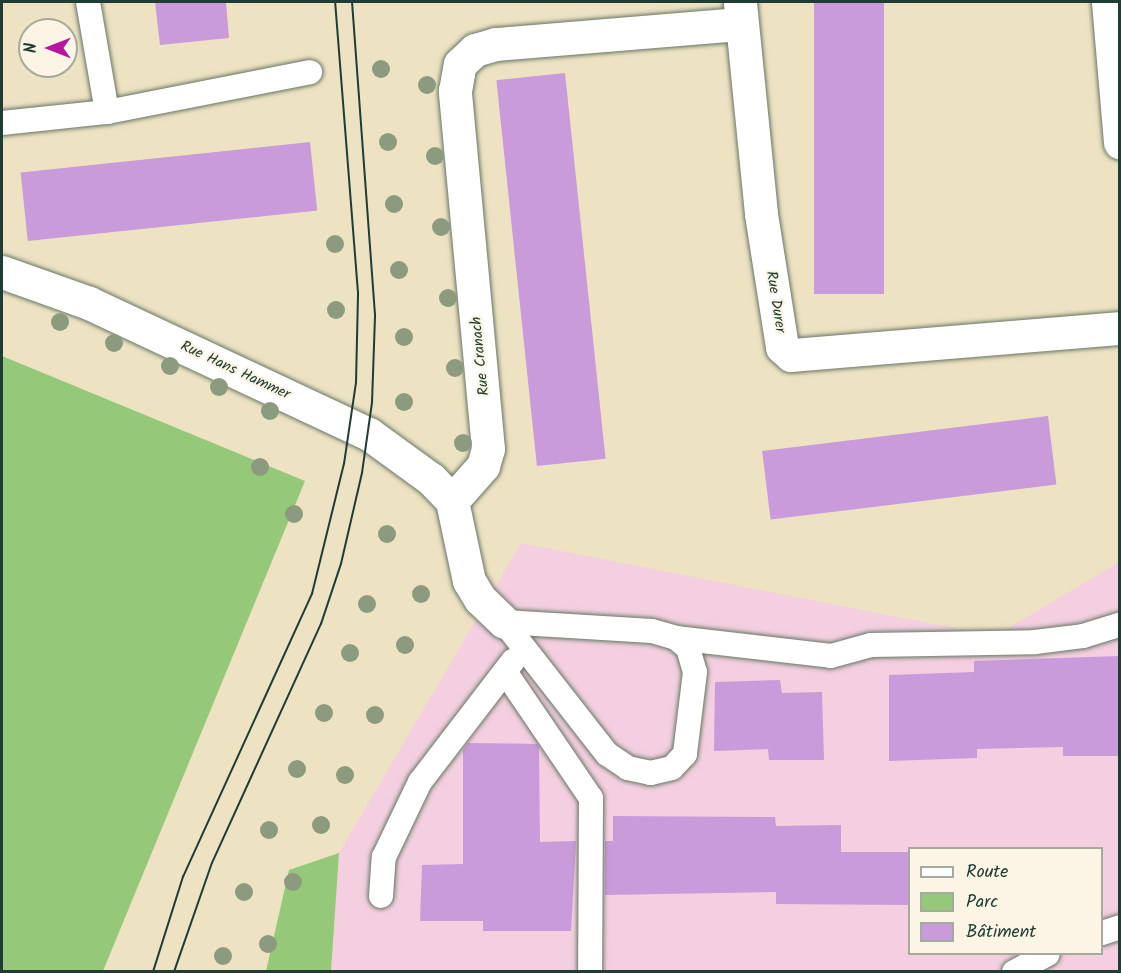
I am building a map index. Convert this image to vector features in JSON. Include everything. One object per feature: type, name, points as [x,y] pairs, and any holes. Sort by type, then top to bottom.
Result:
[{"type":"street","points":[[1108,2],[1119,142]]},
{"type":"street","name":"Rue Durer","points":[[459,64],[475,50],[496,44],[741,13],[761,214],[782,347],[791,355],[1119,328]]},
{"type":"street","name":"Rue Cranach","points":[[452,501],[483,466],[488,449],[455,92],[459,64]]},
{"type":"street","name":"Rue Hans Hammer","points":[[2,272],[89,303],[369,434],[431,479],[452,501]]},
{"type":"street","points":[[452,501],[469,581],[480,599],[513,634]]},
{"type":"lane","points":[[88,2],[107,111]]},
{"type":"lane","points":[[2,123],[107,111],[310,72]]},
{"type":"lane","points":[[513,634],[652,631],[676,638],[831,656],[871,645],[1035,642],[1083,636],[1119,625]]},
{"type":"lane","points":[[513,634],[607,754],[628,768],[651,773],[672,768],[685,754],[691,726],[695,672],[688,648],[676,638]]},
{"type":"lane","points":[[381,896],[384,857],[420,782],[506,673],[513,634]]},
{"type":"lane","points":[[506,673],[591,798],[590,972]]},
{"type":"lane","points":[[1103,932],[1119,927]]},
{"type":"lane","points":[[1014,972],[1046,955]]},
{"type":"shaded area","points":[[521,543],[995,636],[1119,562],[1119,971],[331,972],[339,853]]},
{"type":"green space","points":[[2,356],[305,481],[103,971],[2,971]]},
{"type":"green space","points":[[339,853],[331,971],[266,971],[289,870]]},
{"type":"building","points":[[155,2],[226,2],[229,38],[160,45]]},
{"type":"building","points":[[814,2],[884,2],[884,294],[814,294]]},
{"type":"building","points":[[565,73],[606,459],[537,466],[496,80]]},
{"type":"building","points":[[310,142],[317,211],[28,241],[21,172]]},
{"type":"building","points":[[1048,416],[1056,484],[771,520],[762,451]]},
{"type":"building","points":[[1119,656],[1119,756],[1063,756],[1063,747],[977,749],[977,758],[889,761],[889,675],[974,672],[974,661]]},
{"type":"building","points":[[780,680],[782,693],[822,692],[824,760],[769,760],[768,749],[714,751],[715,682]]},
{"type":"building","points":[[468,743],[537,744],[539,747],[540,842],[576,841],[571,931],[483,931],[483,921],[420,921],[422,865],[463,864],[463,750]]},
{"type":"building","points":[[613,816],[775,817],[776,826],[841,825],[841,852],[908,852],[908,905],[776,904],[776,892],[605,895],[605,841],[613,841]]},
{"type":"tram line","points":[[153,972],[183,877],[312,594],[344,464],[356,383],[358,293],[335,2]]},
{"type":"tram line","points":[[174,972],[212,863],[321,624],[341,564],[362,473],[372,403],[375,315],[352,2]]}]
